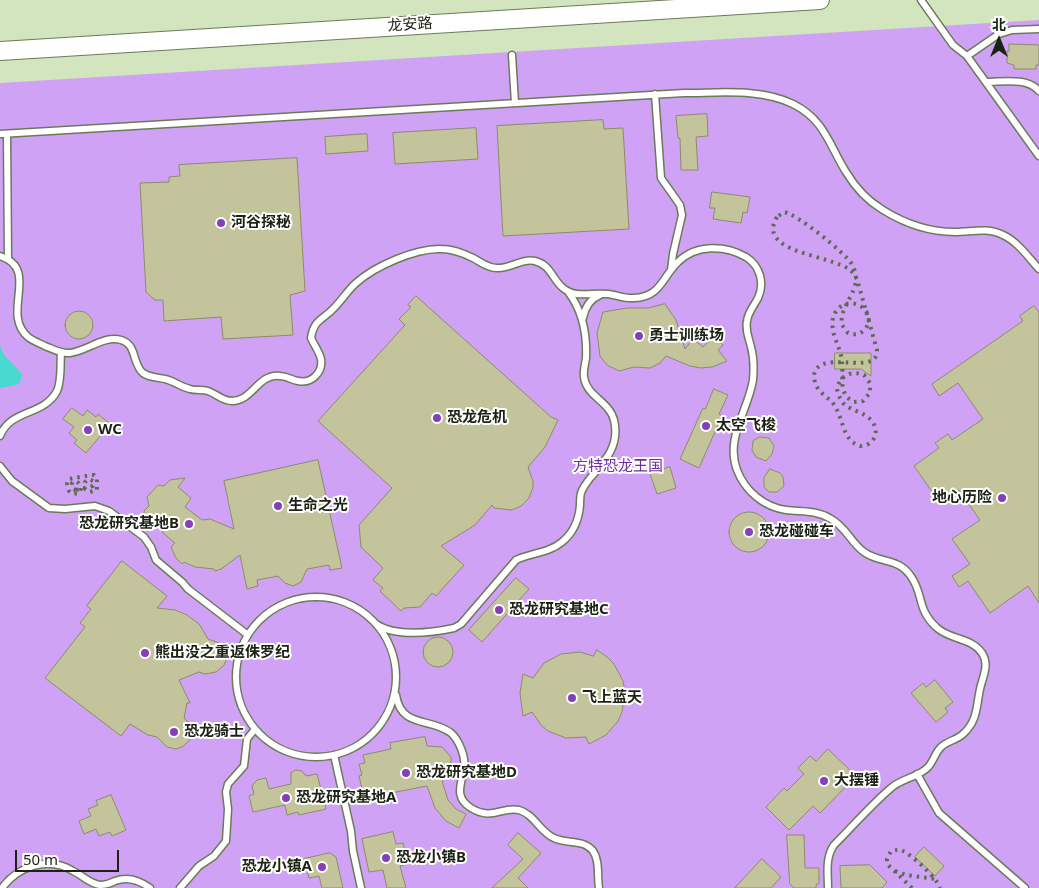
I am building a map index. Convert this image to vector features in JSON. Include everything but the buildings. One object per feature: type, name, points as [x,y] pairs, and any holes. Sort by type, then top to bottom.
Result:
[{"type":"main road","name":"龙安路","points":[[0,50],[820,0]]},
{"type":"lane","points":[[921,0],[953,45],[967,56],[1039,156]]},
{"type":"lane","points":[[967,56],[999,34],[1012,30],[1039,29]]},
{"type":"lane","points":[[512,55],[515,103]]},
{"type":"lane","points":[[986,82],[1024,82],[1035,86],[1039,91]]},
{"type":"lane","points":[[8,259],[3,134],[684,92],[769,95],[795,105],[815,120],[824,130],[852,181],[881,209],[908,223],[938,231],[982,230],[1005,235],[1039,269]]},
{"type":"lane","points":[[655,94],[661,178],[680,205],[682,215],[671,271]]},
{"type":"lane","points":[[0,256],[8,259],[19,275],[14,313],[20,330],[32,340],[61,352],[70,353],[113,339],[123,340],[132,348],[137,365],[146,375],[166,379],[187,389],[209,391],[222,400],[238,401],[270,376],[280,376],[298,382],[306,382],[317,376],[321,360],[311,338],[316,322],[329,313],[360,279],[406,254],[430,249],[452,250],[472,257],[491,268],[500,269],[509,268],[529,260],[537,261],[550,269],[558,283],[569,292],[577,295],[605,293],[626,298],[645,296],[654,292],[679,261],[688,254],[709,248],[730,250],[749,259],[759,272],[761,279],[760,294],[747,316],[746,326],[753,359],[752,383],[736,428],[734,448],[735,465],[747,489],[754,496],[771,506],[788,511],[813,512],[830,518],[844,529],[865,553],[900,565],[913,578],[924,612],[934,625],[940,631],[974,646],[984,657],[985,671],[974,720],[963,734],[942,746],[928,768],[890,788],[834,845],[827,861],[828,888]]},
{"type":"lane","points":[[376,624],[384,634],[394,658],[396,671],[395,691],[390,710],[375,732],[354,748],[334,755],[316,758],[290,753],[266,740],[255,729],[242,709],[236,684],[238,658],[248,635],[257,623],[273,610],[303,598],[330,598],[355,607],[383,629],[398,633],[454,628],[461,624],[516,560],[524,556],[545,552],[555,547],[570,533],[579,515],[581,494],[586,484],[609,457],[614,448],[616,437],[614,418],[586,386],[584,371],[586,345],[581,314],[569,292]]},
{"type":"lane","points":[[582,322],[588,304],[605,293]]},
{"type":"lane","points":[[0,436],[5,426],[12,420],[38,409],[52,398],[60,382],[61,352]]},
{"type":"lane","points":[[0,466],[12,481],[49,508],[65,509],[95,506],[109,511],[144,537],[156,560],[188,589],[248,635]]},
{"type":"lane","points":[[395,691],[399,707],[409,718],[444,729],[456,739],[464,759],[465,766],[459,786],[466,805],[480,813],[489,814],[497,814],[511,809],[518,810],[533,818],[546,833],[554,838],[577,842],[589,847],[596,858],[599,888]]},
{"type":"lane","points":[[180,888],[199,866],[214,856],[226,841],[228,809],[226,792],[228,784],[244,766],[247,739],[255,729]]},
{"type":"lane","points":[[334,755],[352,831],[353,851],[361,888]]},
{"type":"lane","points":[[917,774],[939,813],[1024,888]]},
{"type":"lane","points":[[2,888],[17,873],[27,867],[42,863],[57,864],[71,869],[92,882],[101,885],[130,878],[142,882],[150,888]]},
{"type":"green space","name":"方特恐龙王国","points":[[1039,20],[1039,888],[0,888],[0,83]]},
{"type":"water","points":[[0,345],[4,355],[22,374],[20,383],[16,385],[0,388]]},
{"type":"railway","points":[[777,217],[773,229],[777,238],[786,246],[841,265],[851,271],[855,275],[855,277],[856,278],[857,279],[877,350],[875,357],[870,361],[862,363],[842,362],[832,362],[824,364],[817,368],[814,378],[818,388],[836,408],[849,439],[860,446],[865,445],[872,441],[876,433],[874,424],[868,417],[843,403],[837,389],[841,380],[844,377],[855,373],[864,375],[870,383],[870,393],[863,401],[854,402],[845,394],[842,384],[842,378],[842,367],[842,361],[832,325],[837,310],[843,305],[849,303],[856,304],[866,311],[868,323],[865,329],[857,334],[848,333],[842,325],[843,313],[845,307],[848,302],[851,296],[855,284],[856,278],[855,271],[847,258],[820,234],[799,219],[784,212],[777,217]]},
{"type":"railway","points":[[76,490],[73,489],[72,483],[76,481],[81,488],[80,490],[79,493],[73,494],[69,491],[67,483],[69,479],[91,475],[94,475],[97,479],[97,490],[90,492],[85,489],[85,482],[89,479],[93,481],[93,486],[76,490]]},
{"type":"railway","points":[[912,888],[887,864],[891,851],[902,850],[907,853],[930,873],[940,888]]},
{"type":"railway","points":[[895,871],[906,875],[935,879]]},
{"type":"place","name":"河谷探秘","points":[[221,223]]},
{"type":"place","name":"勇士训练场","points":[[639,336]]},
{"type":"place","name":"恐龙危机","points":[[437,418]]},
{"type":"place","name":"太空飞梭","points":[[706,426]]},
{"type":"place","name":"WC","points":[[88,430]]},
{"type":"place","name":"地心历险","points":[[1002,498]]},
{"type":"place","name":"生命之光","points":[[278,506]]},
{"type":"place","name":"恐龙研究基地B","points":[[189,524]]},
{"type":"place","name":"恐龙碰碰车","points":[[749,532]]},
{"type":"place","name":"恐龙研究基地C","points":[[499,610]]},
{"type":"place","name":"熊出没之重返侏罗纪","points":[[145,653]]},
{"type":"place","name":"飞上蓝天","points":[[572,698]]},
{"type":"place","name":"恐龙骑士","points":[[174,732]]},
{"type":"place","name":"恐龙研究基地D","points":[[406,773]]},
{"type":"place","name":"大摆锤","points":[[824,781]]},
{"type":"place","name":"恐龙研究基地A","points":[[286,798]]},
{"type":"place","name":"恐龙小镇B","points":[[386,858]]},
{"type":"place","name":"恐龙小镇A","points":[[322,867]]}]
